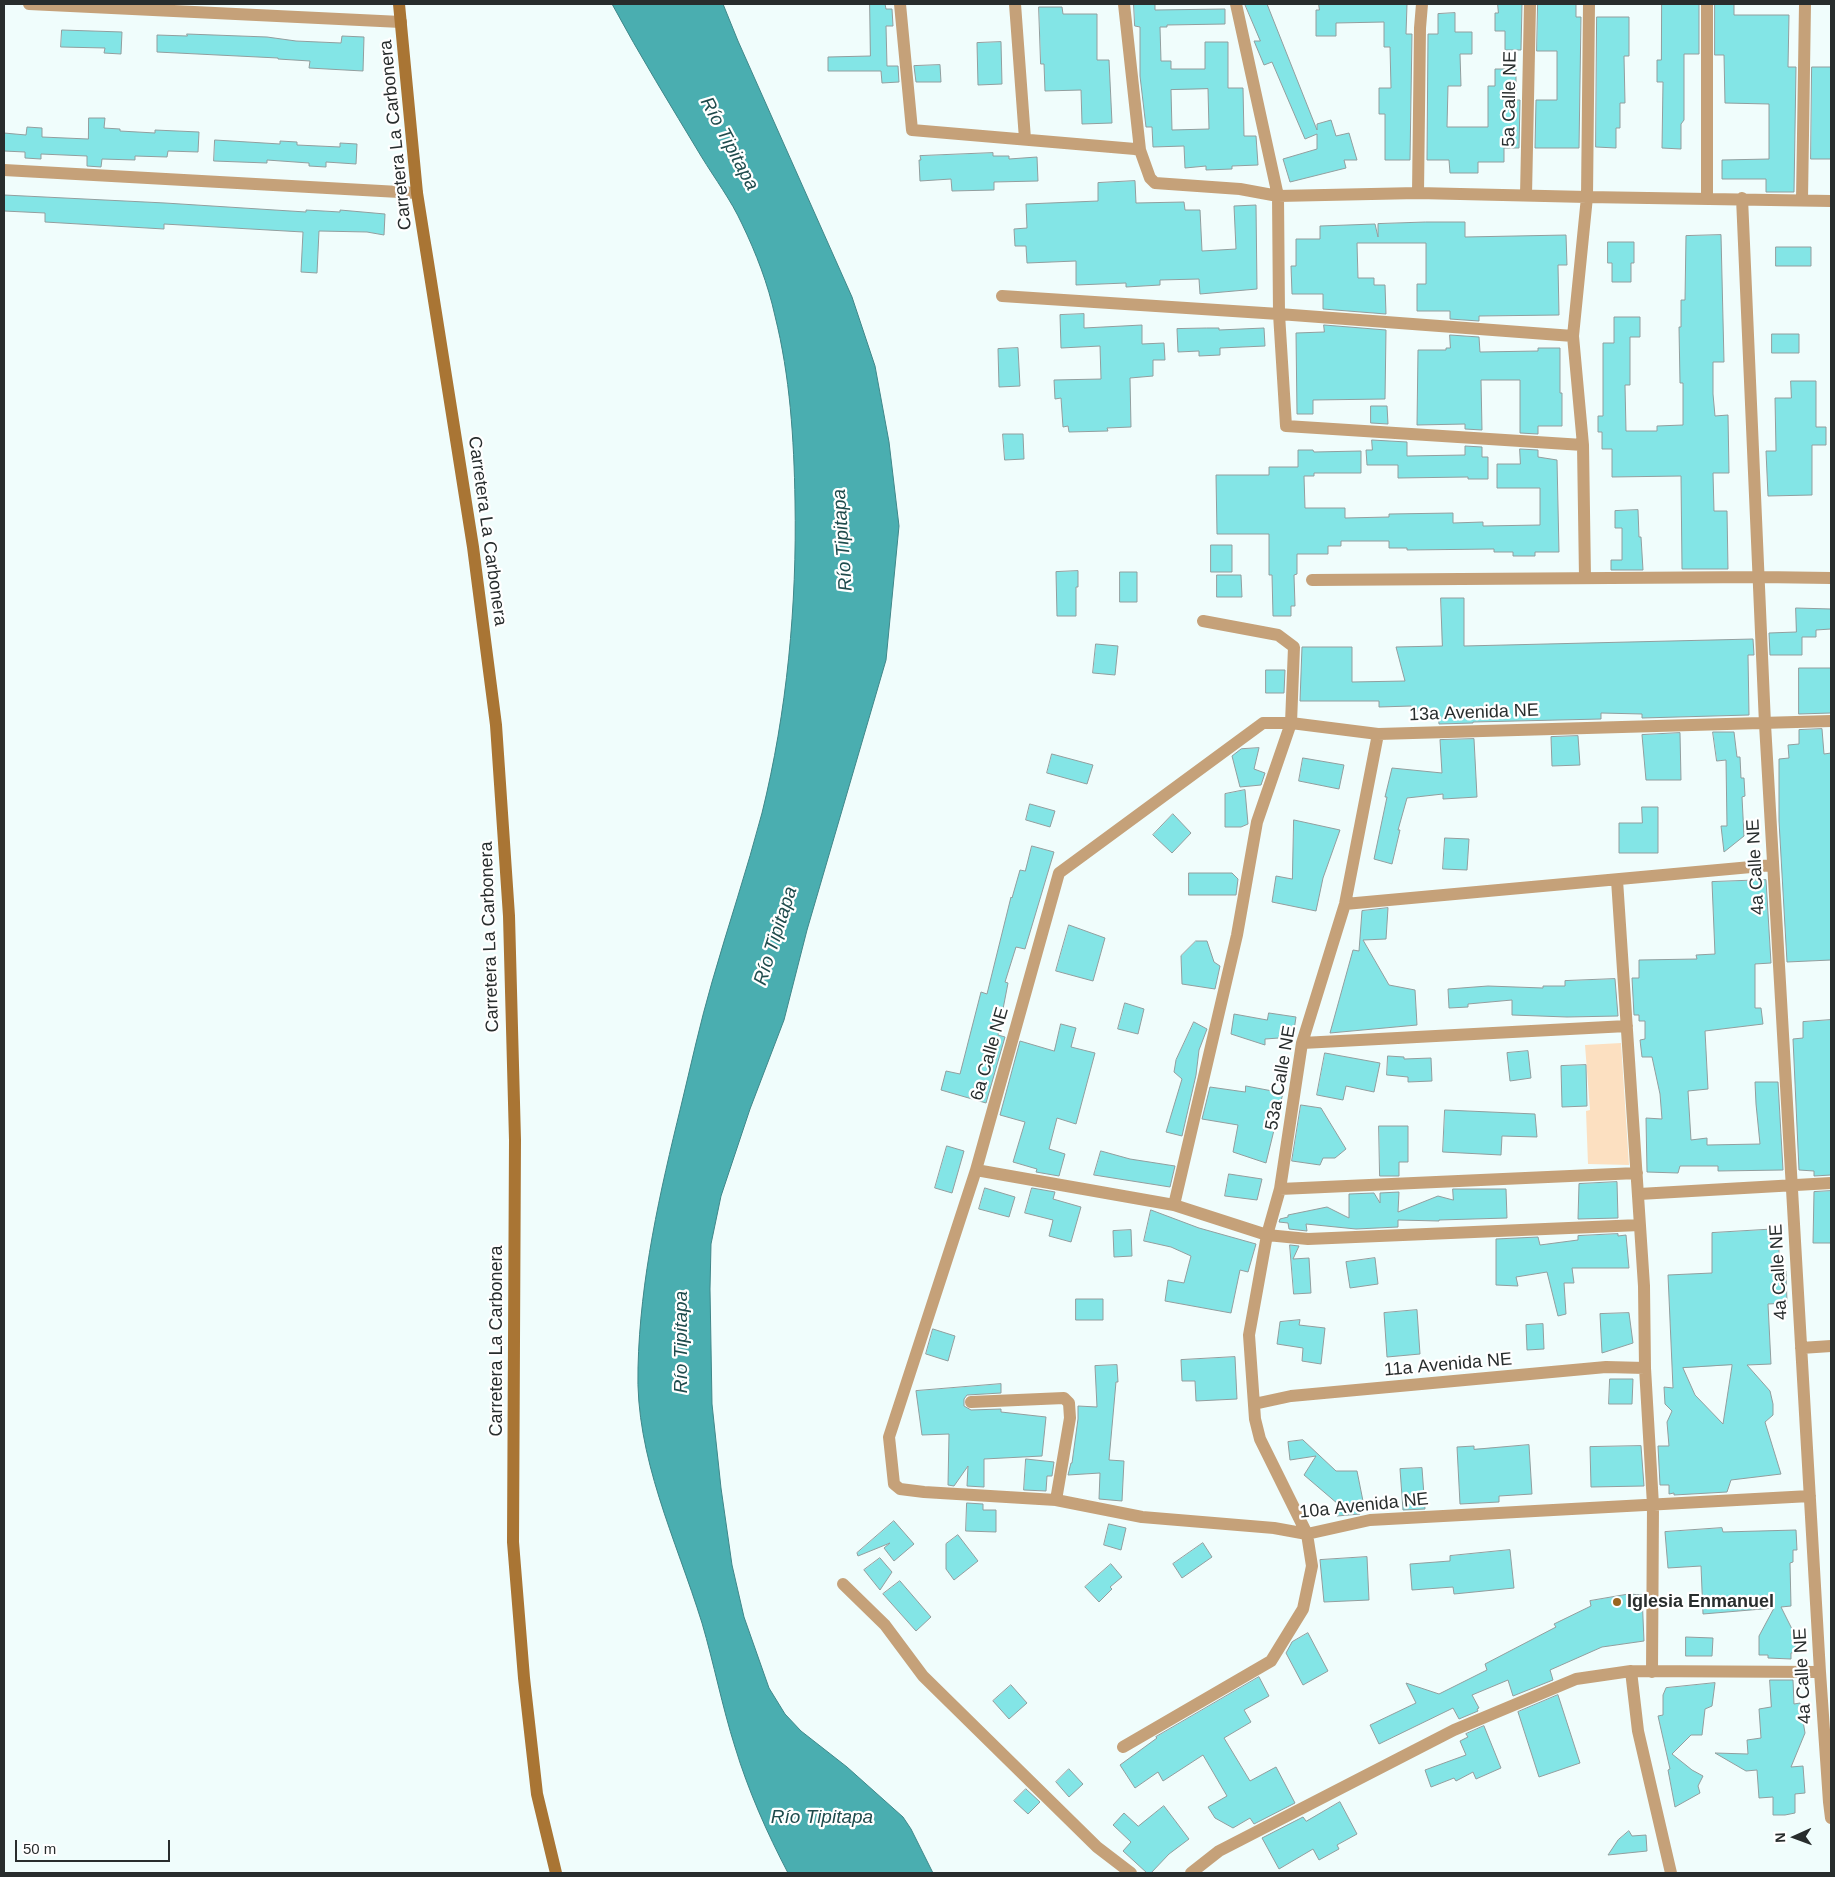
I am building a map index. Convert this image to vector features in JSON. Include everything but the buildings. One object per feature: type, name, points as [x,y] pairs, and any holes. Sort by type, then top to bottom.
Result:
[{"type":"street","points":[[29,4],[401,22]]},
{"type":"street","name":"Carretera La Carbonera","points":[[400,4],[418,193],[473,547],[496,725],[509,916],[514,1140],[514,1542],[524,1678],[537,1794],[556,1873]]},
{"type":"street","points":[[900,4],[912,130],[1140,150]]},
{"type":"street","points":[[1015,4],[1025,140]]},
{"type":"street","points":[[1124,4],[1140,150],[1150,178],[1155,183],[1240,190],[1278,196],[1418,193],[1831,201]]},
{"type":"street","points":[[1236,4],[1278,196],[1279,314],[1286,426],[1583,445]]},
{"type":"street","points":[[1418,193],[1422,4]]},
{"type":"street","name":"5a Calle NE","points":[[1526,195],[1530,4]]},
{"type":"street","points":[[1585,578],[1583,445],[1573,336],[1587,197],[1590,4]]},
{"type":"street","points":[[1707,4],[1707,198]]},
{"type":"street","points":[[1802,200],[1805,4]]},
{"type":"street","points":[[4,170],[418,193]]},
{"type":"street","name":"4a Calle NE","points":[[1742,198],[1765,724],[1820,1672],[1831,1818]]},
{"type":"street","points":[[1002,296],[1573,336]]},
{"type":"street","points":[[1312,580],[1760,576],[1831,578]]},
{"type":"street","points":[[1174,1205],[1235,944],[1257,822],[1291,723],[1294,647],[1278,635],[1203,621]]},
{"type":"street","name":"13a Avenida NE","points":[[1291,723],[1378,734],[1831,721]]},
{"type":"street","name":"6a Calle NE","points":[[924,1492],[900,1488],[894,1484],[888,1438],[976,1170],[1059,872],[1263,723],[1291,723]]},
{"type":"street","name":"53a Calle NE","points":[[1123,1747],[1271,1661],[1303,1609],[1312,1566],[1306,1534],[1260,1439],[1255,1419],[1249,1335],[1267,1235],[1280,1189],[1302,1043],[1345,904],[1378,734]]},
{"type":"street","points":[[1345,904],[1773,865]]},
{"type":"street","points":[[1617,880],[1644,1286],[1645,1368],[1653,1505],[1652,1672]]},
{"type":"street","points":[[1302,1043],[1627,1026]]},
{"type":"street","points":[[976,1170],[1174,1205],[1267,1235],[1308,1239],[1640,1226]]},
{"type":"street","points":[[1280,1189],[1637,1173]]},
{"type":"street","points":[[1639,1194],[1831,1183]]},
{"type":"street","points":[[1801,1348],[1831,1346]]},
{"type":"street","name":"11a Avenida NE","points":[[1254,1404],[1292,1396],[1606,1367],[1645,1368]]},
{"type":"street","points":[[972,1402],[1064,1398],[1069,1402],[1070,1418],[1056,1500]]},
{"type":"street","name":"10a Avenida NE","points":[[924,1492],[1056,1500],[1142,1517],[1274,1528],[1306,1534],[1370,1520],[1810,1496]]},
{"type":"street","points":[[843,1584],[885,1625],[923,1676],[1097,1847],[1131,1873]]},
{"type":"street","points":[[1818,1621],[1831,1621]]},
{"type":"street","points":[[1631,1671],[1638,1731],[1671,1873]]},
{"type":"street","points":[[1191,1873],[1219,1851],[1454,1730],[1576,1679],[1631,1671],[1820,1672]]},
{"type":"shaded area","points":[[1621,1043],[1629,1165],[1588,1164],[1586,1111],[1590,1110],[1585,1045]]},
{"type":"water","name":"Río Tipitapa","points":[[612,4],[723,4],[852,297],[875,366],[889,442],[899,526],[886,660],[807,930],[784,1020],[750,1109],[721,1196],[711,1244],[712,1404],[732,1565],[744,1617],[769,1688],[785,1714],[801,1731],[847,1767],[903,1817],[933,1873],[788,1873],[758,1811],[740,1763],[702,1623],[659,1497],[643,1434],[638,1368],[643,1302],[652,1236],[700,1028],[762,813],[778,736],[789,658],[792,619],[795,540],[794,454],[788,385],[780,339],[769,292],[761,269],[733,206],[656,81]]},
{"type":"place","name":"Iglesia Enmanuel","points":[[1617,1602]]}]
